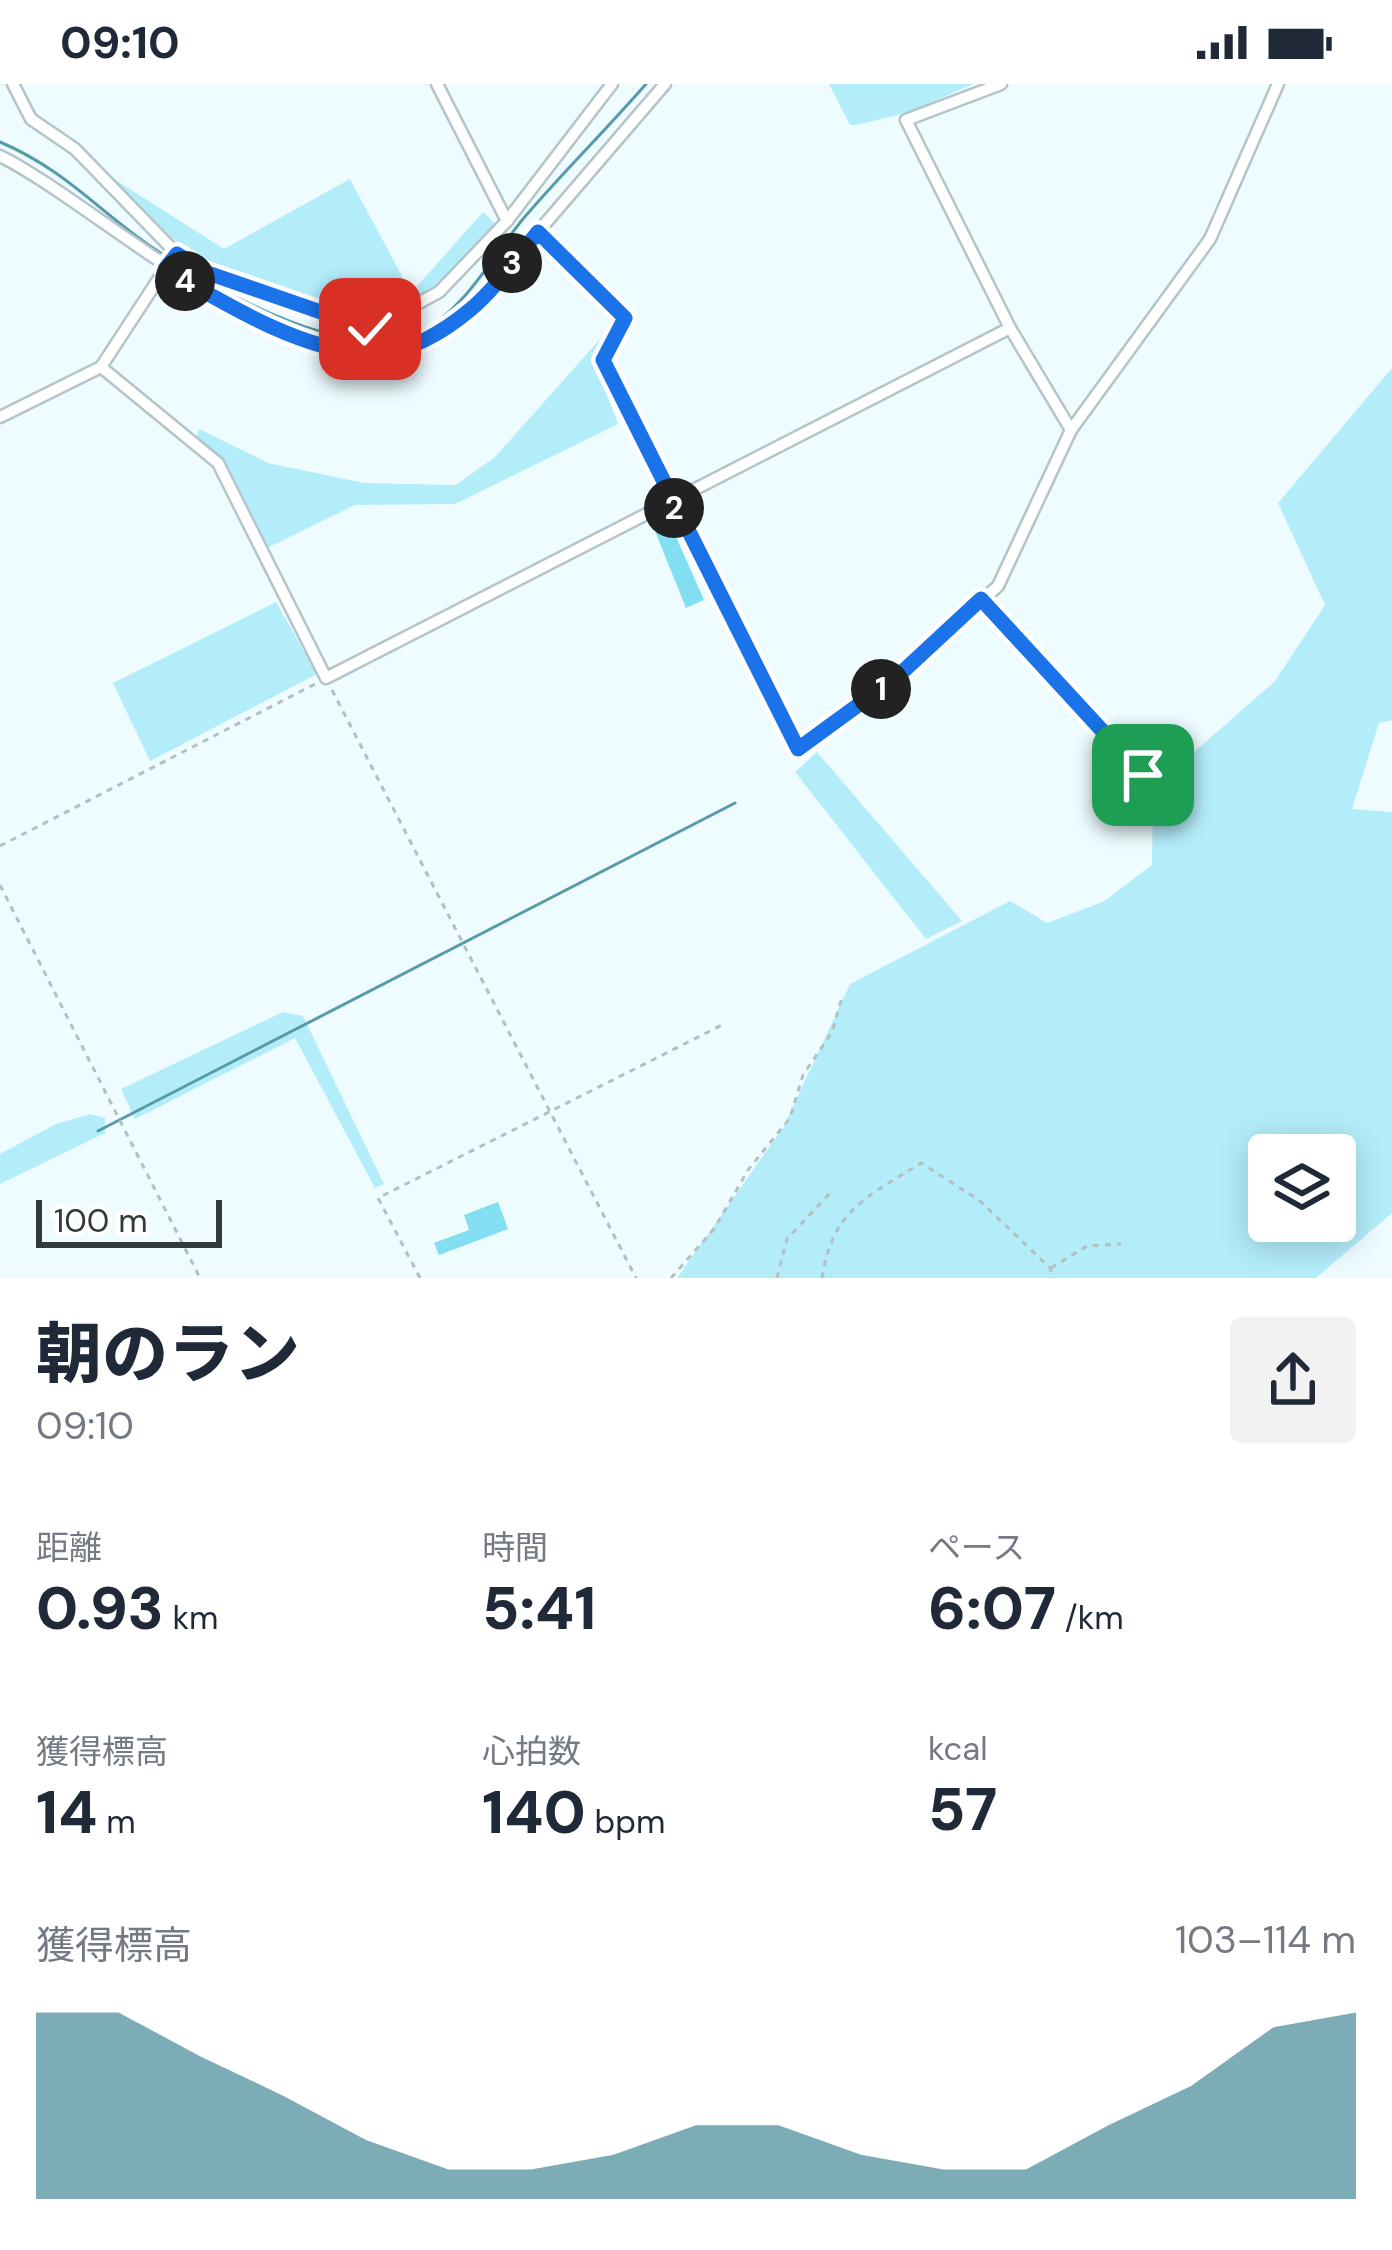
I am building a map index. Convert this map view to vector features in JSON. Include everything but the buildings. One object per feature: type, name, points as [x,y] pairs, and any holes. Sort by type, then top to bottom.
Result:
[{"type":"street","points":[[13,84],[31,119],[75,148],[177,254],[205,272],[370,329],[439,292],[506,221],[612,84]]},
{"type":"street","points":[[437,84],[506,221]]},
{"type":"street","points":[[0,156],[42,177],[165,269],[230,306],[292,332],[372,354],[421,343],[473,308],[665,84]]},
{"type":"street","points":[[1001,84],[906,120],[1010,328],[1071,430]]},
{"type":"street","points":[[538,232],[625,318],[603,360],[798,749],[898,676],[998,586],[1071,430],[1210,239],[1278,84]]},
{"type":"street","points":[[0,418],[100,367],[177,254]]},
{"type":"street","points":[[100,367],[218,463],[326,678],[1010,328]]},
{"type":"path","points":[[981,599],[1143,775]]},
{"type":"path","points":[[0,846],[326,678],[636,1278]]},
{"type":"path","points":[[0,885],[200,1278]]},
{"type":"path","points":[[671,1278],[714,1228],[748,1170],[790,1118],[803,1076],[832,1032],[842,997]]},
{"type":"path","points":[[420,1278],[378,1198],[726,1023]]},
{"type":"path","points":[[822,1278],[827,1243],[844,1216],[921,1163],[979,1200],[1050,1268],[1053,1278]]},
{"type":"path","points":[[777,1278],[787,1239],[830,1193]]},
{"type":"path","points":[[1050,1268],[1087,1246],[1121,1244]]},
{"type":"shaded area","points":[[829,84],[973,84],[910,112],[850,125]]},
{"type":"shaded area","points":[[103,172],[224,249],[350,179],[411,293],[483,212],[495,224],[437,285],[374,324],[260,288],[184,249]]},
{"type":"shaded area","points":[[617,320],[594,360],[618,424],[455,504],[355,505],[267,548],[222,458],[196,438],[199,429],[268,463],[364,483],[456,485],[495,457]]},
{"type":"shaded area","points":[[1392,368],[1392,720],[1379,723],[1352,809],[1392,812],[1392,1213],[1316,1278],[677,1278],[784,1126],[850,984],[1010,901],[1047,923],[1103,902],[1152,865],[1153,788],[1275,681],[1325,605],[1278,503]]},
{"type":"shaded area","points":[[276,602],[317,674],[150,761],[113,683]]},
{"type":"shaded area","points":[[817,752],[962,921],[926,939],[795,772]]},
{"type":"shaded area","points":[[283,1012],[303,1016],[384,1184],[375,1188],[295,1038],[135,1119],[121,1089]]},
{"type":"shaded area","points":[[90,1114],[105,1118],[105,1133],[0,1184],[0,1154],[56,1124]]},
{"type":"waterway","points":[[0,142],[63,178],[136,236],[213,285],[318,331],[388,339],[418,332],[449,312],[523,219],[646,84]]},
{"type":"waterway","points":[[98,1131],[735,803]]},
{"type":"route","points":[[370,329],[205,272],[177,254],[165,269],[230,306],[313,340],[372,354],[421,343],[473,308],[538,232],[625,318],[603,360],[798,749],[898,676],[981,599],[1143,775]]}]
